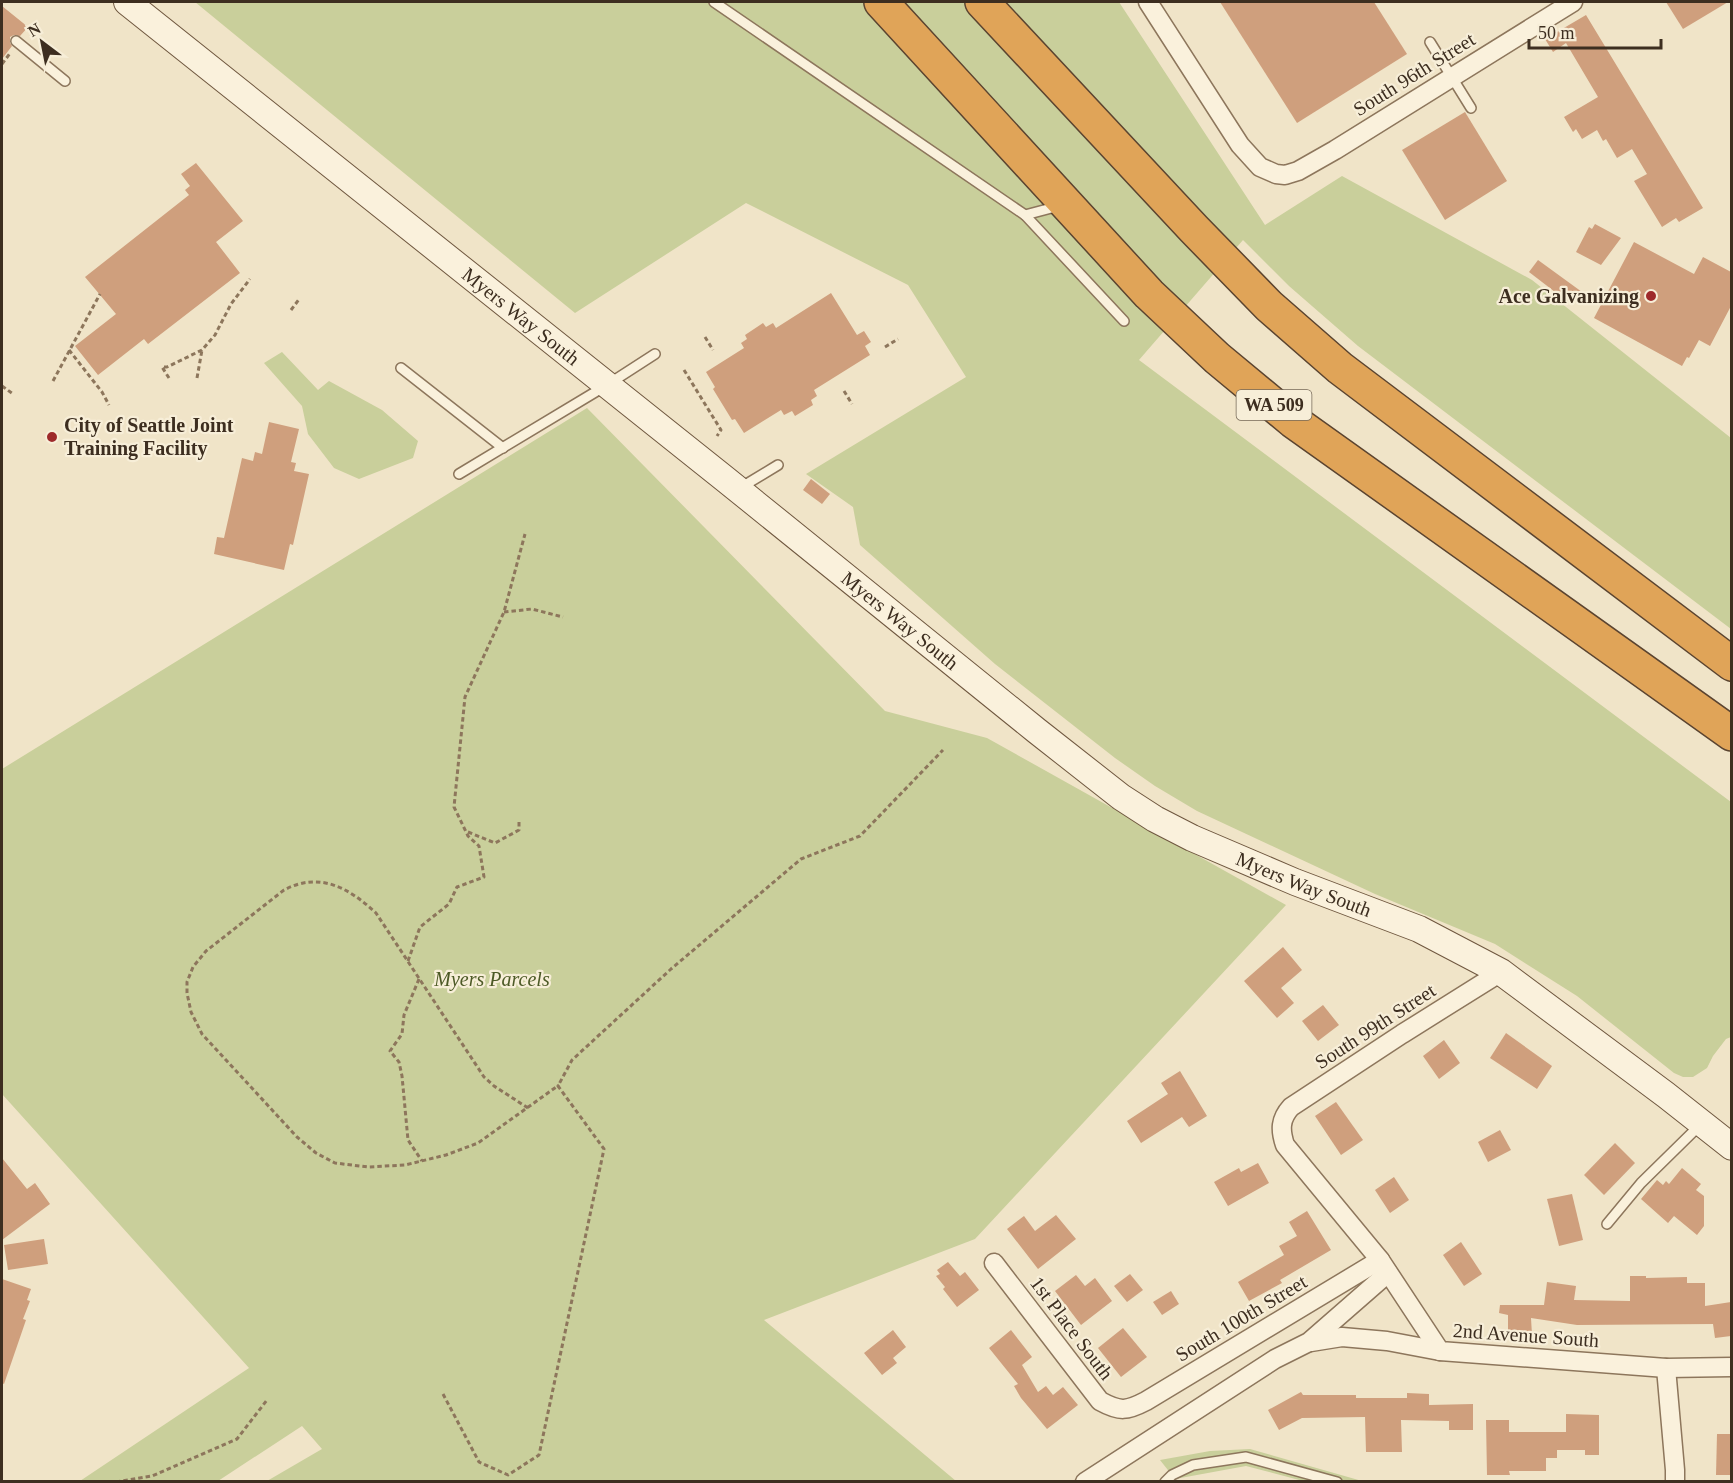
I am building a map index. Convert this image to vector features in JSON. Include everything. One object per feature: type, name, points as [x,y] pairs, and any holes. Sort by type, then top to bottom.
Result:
[{"type":"highway","name":"WA 509","points":[[881,2],[1149,294],[1217,358],[1293,421],[1731,734]]},
{"type":"highway","points":[[982,2],[1269,306],[1350,375],[1731,664]]},
{"type":"main road","name":"Myers Way South","points":[[127,2],[1121,796],[1155,819],[1192,838],[1295,882],[1419,929],[1501,972],[1657,1088],[1731,1147]]},
{"type":"street","name":"South 96th Street","points":[[1148,2],[1240,145],[1260,167],[1285,175],[1298,171],[1573,2]]},
{"type":"street","name":"South 99th Street","points":[[1282,1125],[1284,1115],[1291,1107],[1401,1034],[1501,972]]},
{"type":"street","name":"2nd Avenue South","points":[[1282,1125],[1282,1137],[1289,1152],[1384,1266],[1440,1351],[1666,1368],[1731,1367]]},
{"type":"street","name":"1st Place South","points":[[994,1263],[1100,1401],[1112,1408],[1123,1410]]},
{"type":"street","points":[[1309,1342],[1384,1266]]},
{"type":"street","name":"South 100th Street","points":[[1123,1410],[1136,1407],[1384,1266]]},
{"type":"street","points":[[1093,1480],[1275,1359],[1309,1342],[1342,1337],[1387,1341],[1440,1351]]},
{"type":"street","points":[[1666,1368],[1675,1482]]},
{"type":"lane","points":[[714,2],[1025,216],[1124,321]]},
{"type":"lane","points":[[1430,42],[1471,108]]},
{"type":"lane","points":[[14,46],[65,81]]},
{"type":"lane","points":[[1025,216],[1067,204]]},
{"type":"lane","points":[[459,474],[608,385],[655,354]]},
{"type":"lane","points":[[401,368],[503,448]]},
{"type":"lane","points":[[738,489],[778,465]]},
{"type":"lane","points":[[1607,1224],[1641,1184],[1701,1123]]},
{"type":"lane","points":[[1165,1482],[1172,1475],[1193,1465],[1246,1457],[1337,1482]]},
{"type":"path","points":[[2,64],[14,46]]},
{"type":"path","points":[[169,378],[162,367],[167,367],[202,350],[215,335],[231,304],[250,279]]},
{"type":"path","points":[[52,381],[100,294]]},
{"type":"path","points":[[291,310],[300,298]]},
{"type":"path","points":[[705,337],[712,350]]},
{"type":"path","points":[[885,347],[898,339]]},
{"type":"path","points":[[69,350],[102,392],[109,405]]},
{"type":"path","points":[[197,378],[202,350]]},
{"type":"path","points":[[684,370],[721,430],[717,436]]},
{"type":"path","points":[[2,386],[13,394]]},
{"type":"path","points":[[844,391],[852,404]]},
{"type":"path","points":[[408,961],[420,927],[449,904],[457,887],[484,877],[479,846],[468,836],[454,807],[465,697],[504,612],[525,534]]},
{"type":"path","points":[[504,612],[532,609],[563,617]]},
{"type":"path","points":[[528,1108],[484,1077],[376,913],[359,897],[342,888],[318,881],[296,884],[284,890],[206,951],[193,968],[187,982],[191,1012],[202,1034],[297,1137],[316,1153],[336,1163],[368,1167],[405,1165],[446,1155],[477,1143],[528,1108],[559,1085],[572,1060],[671,969],[801,859],[860,836],[943,750]]},
{"type":"path","points":[[466,831],[495,843],[519,830],[519,822]]},
{"type":"path","points":[[419,980],[404,1015],[402,1034],[390,1051],[399,1062],[408,1140],[422,1161]]},
{"type":"path","points":[[443,1394],[479,1462],[508,1474],[539,1455],[604,1149],[559,1085]]},
{"type":"path","points":[[116,1482],[152,1476],[237,1439],[267,1400]]},
{"type":"green space","points":[[195,2],[1119,2],[1265,225],[1342,176],[1532,280],[1731,438],[1731,629],[1358,346],[1289,286],[1243,240],[1139,360],[1731,802],[1731,1037],[1726,1039],[1707,1068],[1693,1077],[1683,1077],[1674,1073],[1577,996],[1495,944],[1375,894],[1197,811],[1155,786],[1115,758],[995,664],[860,545],[853,507],[806,474],[966,377],[908,285],[746,203],[575,313]]},
{"type":"green space","points":[[282,352],[318,390],[329,381],[382,410],[418,441],[413,458],[359,479],[334,468],[308,434],[302,406],[264,363]]},
{"type":"green space","name":"Myers Parcels","points":[[587,408],[885,711],[987,738],[1286,905],[975,1239],[764,1320],[956,1481],[267,1481],[322,1449],[302,1426],[218,1481],[80,1481],[249,1368],[2,1094],[2,769]]},
{"type":"green space","points":[[1250,1449],[1362,1481],[1303,1481],[1246,1466],[1175,1479],[1160,1460],[1210,1451]]},
{"type":"building","points":[[1220,2],[1374,2],[1407,54],[1297,123]]},
{"type":"building","points":[[1666,2],[1728,2],[1683,29]]},
{"type":"building","points":[[2,6],[28,27],[20,36],[10,37],[12,46],[2,59]]},
{"type":"building","points":[[1586,15],[1703,208],[1679,222],[1676,218],[1662,227],[1634,181],[1647,174],[1632,149],[1617,158],[1606,139],[1603,141],[1597,130],[1582,139],[1576,129],[1573,132],[1564,117],[1598,97],[1566,43],[1553,52],[1545,39]]},
{"type":"building","points":[[1465,112],[1507,181],[1445,220],[1402,150]]},
{"type":"building","points":[[196,163],[243,221],[216,242],[240,273],[148,344],[144,339],[98,375],[75,346],[116,314],[85,277],[189,195],[185,190],[190,186],[181,174]]},
{"type":"building","points":[[1595,224],[1621,238],[1601,265],[1576,252],[1589,227],[1592,229]]},
{"type":"building","name":"Ace Galvanizing","points":[[1634,242],[1694,274],[1703,257],[1731,272],[1731,306],[1710,346],[1699,340],[1682,366],[1594,318]]},
{"type":"building","points":[[1538,260],[1582,292],[1572,305],[1529,272]]},
{"type":"building","points":[[831,293],[857,335],[864,331],[871,342],[865,346],[870,355],[814,390],[817,396],[811,400],[813,405],[795,416],[792,411],[784,415],[781,410],[744,433],[735,419],[732,420],[713,389],[715,387],[706,372],[744,348],[741,343],[747,339],[745,335],[763,323],[766,327],[773,323],[776,328]]},
{"type":"building","points":[[269,422],[299,429],[291,462],[296,463],[294,471],[309,474],[293,545],[290,544],[284,570],[214,554],[217,537],[224,538],[242,458],[253,461],[255,452],[262,454]]},
{"type":"building","points":[[811,479],[830,494],[822,504],[803,490]]},
{"type":"building","points":[[1283,947],[1302,970],[1281,988],[1294,1003],[1277,1018],[1244,981]]},
{"type":"building","points":[[1323,1005],[1339,1025],[1318,1041],[1302,1021]]},
{"type":"building","points":[[1506,1033],[1552,1066],[1537,1089],[1490,1058]]},
{"type":"building","points":[[1444,1040],[1460,1063],[1439,1079],[1423,1056]]},
{"type":"building","points":[[1180,1071],[1207,1116],[1189,1127],[1182,1117],[1141,1143],[1127,1121],[1168,1094],[1161,1083]]},
{"type":"building","points":[[1336,1102],[1363,1140],[1341,1155],[1315,1116]]},
{"type":"building","points":[[1500,1130],[1511,1150],[1488,1162],[1478,1142]]},
{"type":"building","points":[[1615,1143],[1635,1163],[1604,1195],[1584,1175]]},
{"type":"building","points":[[2,1158],[27,1189],[35,1183],[50,1204],[2,1240]]},
{"type":"building","points":[[1258,1163],[1269,1183],[1228,1206],[1214,1182],[1239,1168],[1241,1172]]},
{"type":"building","points":[[1682,1168],[1701,1184],[1696,1190],[1704,1196],[1704,1226],[1697,1235],[1674,1216],[1668,1223],[1641,1199],[1657,1180],[1663,1185],[1666,1181],[1669,1184]]},
{"type":"building","points":[[1394,1177],[1409,1200],[1390,1213],[1375,1190]]},
{"type":"building","points":[[1572,1194],[1583,1240],[1559,1246],[1547,1199]]},
{"type":"building","points":[[1307,1211],[1331,1250],[1280,1280],[1282,1283],[1249,1301],[1238,1282],[1284,1255],[1279,1246],[1297,1236],[1289,1222]]},
{"type":"building","points":[[1056,1215],[1076,1239],[1038,1269],[1007,1229],[1024,1216],[1035,1231]]},
{"type":"building","points":[[44,1239],[48,1264],[8,1270],[4,1245]]},
{"type":"building","points":[[1461,1242],[1482,1274],[1464,1286],[1443,1255]]},
{"type":"building","points":[[948,1262],[960,1276],[965,1272],[979,1290],[957,1307],[936,1276],[940,1274],[937,1270]]},
{"type":"building","points":[[1130,1274],[1143,1290],[1127,1302],[1114,1286]]},
{"type":"building","points":[[1076,1275],[1085,1286],[1095,1278],[1112,1301],[1081,1325],[1055,1291]]},
{"type":"building","points":[[1630,1276],[1687,1277],[1687,1283],[1705,1283],[1705,1306],[1731,1302],[1731,1336],[1715,1338],[1713,1324],[1577,1325],[1531,1318],[1532,1335],[1508,1335],[1508,1315],[1499,1313],[1500,1305],[1544,1305],[1547,1282],[1576,1286],[1574,1300],[1630,1301]]},
{"type":"building","points":[[2,1279],[31,1289],[27,1300],[30,1301],[23,1319],[26,1320],[4,1384],[2,1383]]},
{"type":"building","points":[[1171,1291],[1179,1304],[1162,1315],[1153,1302]]},
{"type":"building","points":[[1123,1328],[1147,1357],[1121,1377],[1098,1348]]},
{"type":"building","points":[[893,1330],[906,1347],[893,1358],[897,1363],[882,1375],[864,1353]]},
{"type":"building","points":[[1011,1330],[1032,1357],[1022,1365],[1038,1392],[1046,1386],[1053,1395],[1063,1387],[1078,1405],[1047,1429],[1021,1398],[1014,1386],[1018,1384],[989,1348]]},
{"type":"building","points":[[1301,1392],[1303,1395],[1356,1395],[1356,1398],[1407,1398],[1407,1393],[1429,1394],[1429,1405],[1473,1404],[1473,1430],[1449,1430],[1449,1421],[1401,1420],[1402,1452],[1366,1452],[1365,1417],[1302,1418],[1279,1430],[1268,1410]]},
{"type":"building","points":[[1566,1414],[1599,1415],[1599,1455],[1585,1455],[1585,1450],[1557,1450],[1557,1458],[1546,1458],[1546,1471],[1509,1471],[1510,1475],[1487,1475],[1486,1420],[1509,1420],[1509,1432],[1566,1432]]},
{"type":"building","points":[[1717,1434],[1731,1434],[1731,1475],[1716,1475]]},
{"type":"place","name":"Ace Galvanizing","points":[[1651,296]]},
{"type":"place","name":"City of Seattle Joint Training Facility","points":[[52,437]]}]
